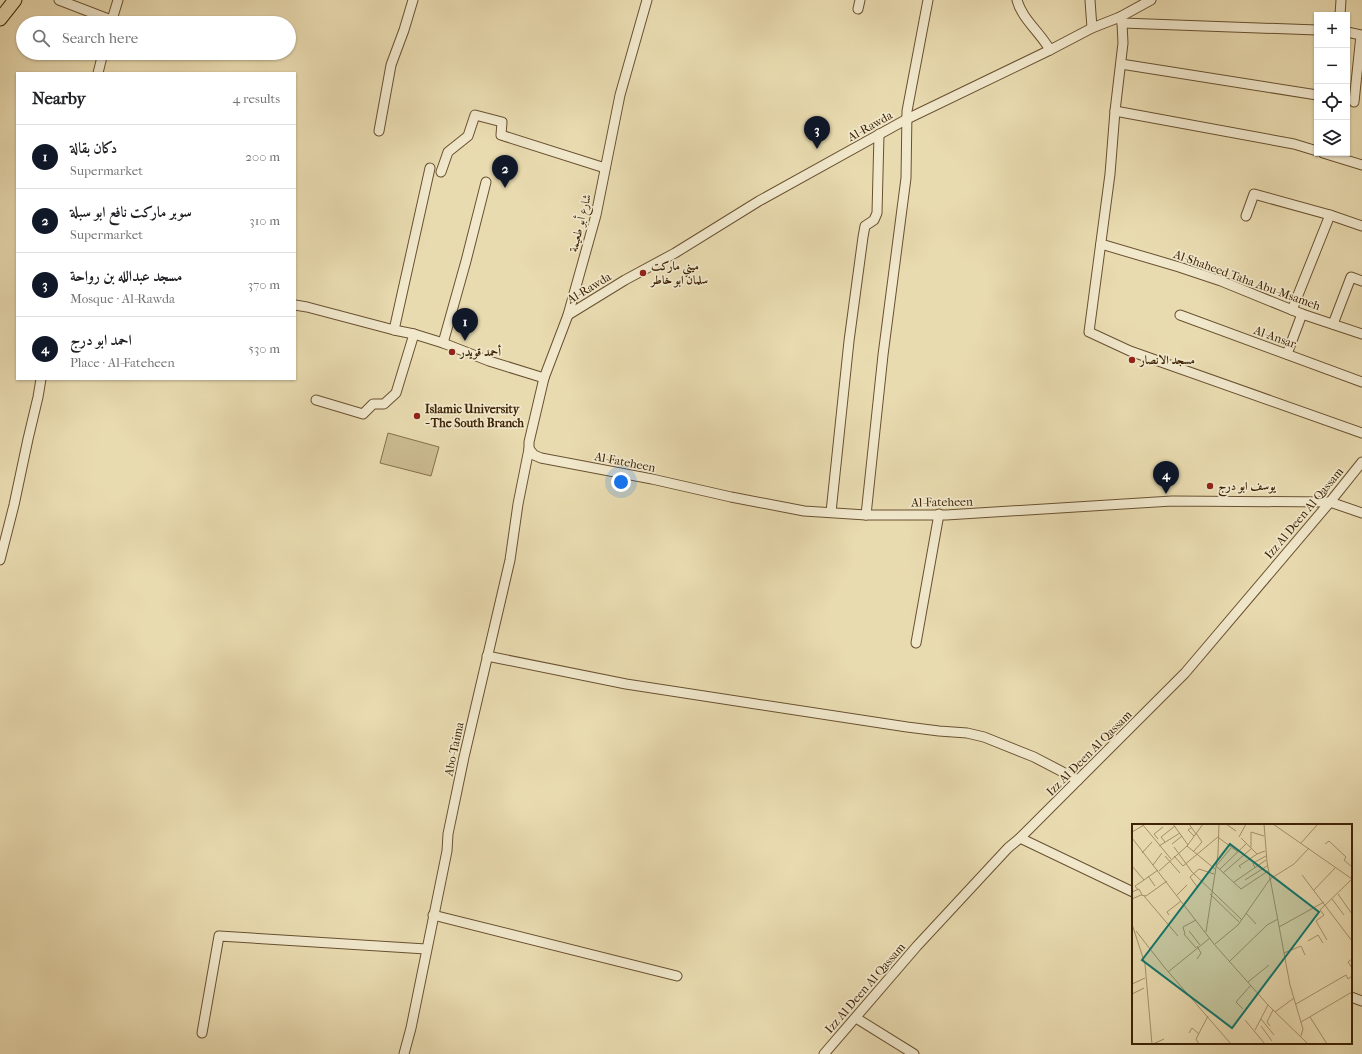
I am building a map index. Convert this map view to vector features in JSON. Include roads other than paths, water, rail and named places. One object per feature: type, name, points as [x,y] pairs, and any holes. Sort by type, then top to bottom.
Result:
[{"type":"highway","points":[[0,19],[15,0]]},
{"type":"street","points":[[59,0],[97,16]]},
{"type":"street","points":[[113,16],[118,0]]},
{"type":"street","points":[[379,131],[391,65],[413,0]]},
{"type":"street","name":"شارع أبو طعيمة","points":[[529,449],[529,442],[544,378],[568,315],[596,215],[620,95],[647,0]]},
{"type":"street","points":[[866,515],[883,355],[906,178],[907,110],[928,0]]},
{"type":"street","points":[[1017,0],[1020,10],[1050,50]]},
{"type":"street","points":[[1090,0],[1092,28]]},
{"type":"street","name":"Al-Rawda","points":[[568,315],[625,280],[675,253],[759,201],[880,134],[1092,28],[1121,20],[1151,0]]},
{"type":"street","points":[[1340,12],[1341,0]]},
{"type":"street","points":[[1314,30],[1121,20],[1123,43],[1115,111],[1110,174],[1089,332],[1130,351],[1362,433]]},
{"type":"street","points":[[1350,33],[1361,35],[1354,102]]},
{"type":"street","points":[[98,72],[101,60]]},
{"type":"street","points":[[1121,64],[1314,95]]},
{"type":"street","points":[[1115,111],[1294,144],[1314,150]]},
{"type":"street","points":[[442,172],[448,152],[468,136],[475,115],[502,122],[501,135],[605,168]]},
{"type":"street","points":[[831,512],[848,348],[863,237],[865,226],[874,220],[877,213],[880,134]]},
{"type":"street","points":[[1333,156],[1362,165]]},
{"type":"street","points":[[394,330],[430,168]]},
{"type":"street","points":[[443,343],[486,182]]},
{"type":"street","points":[[1246,216],[1254,194],[1330,215],[1362,226]]},
{"type":"street","points":[[1292,310],[1330,215]]},
{"type":"street","name":"Al-Shaheed Taha Abu-Msameh","points":[[1101,244],[1221,281],[1302,314],[1362,334]]},
{"type":"street","points":[[1333,324],[1351,277],[1362,281]]},
{"type":"street","points":[[296,305],[414,334],[443,343],[489,361],[544,378]]},
{"type":"street","points":[[1287,354],[1302,314]]},
{"type":"street","name":"Al-Ansar","points":[[1180,315],[1362,382]]},
{"type":"street","points":[[316,400],[363,414],[373,404],[384,404],[396,393],[414,334]]},
{"type":"street","points":[[0,560],[14,505],[41,380]]},
{"type":"street","name":"Al-Fateheen","points":[[529,449],[534,455],[540,458],[804,511],[866,515],[974,513],[1172,500],[1330,502],[1362,513]]},
{"type":"street","name":"Abo-Taima","points":[[404,1054],[411,1028],[464,757],[510,560],[518,504],[529,449]]},
{"type":"street","name":"Izz Al Deen Al Qassam","points":[[824,1054],[917,946],[1008,848],[1020,838],[1185,673],[1362,462]]},
{"type":"street","points":[[916,643],[939,514]]},
{"type":"street","points":[[487,656],[626,684],[939,732],[967,733],[984,737],[1034,757],[1078,780]]},
{"type":"street","points":[[1020,838],[1132,892]]},
{"type":"street","points":[[433,915],[678,976]]},
{"type":"street","points":[[202,1033],[219,936],[426,949]]},
{"type":"street","points":[[1352,997],[1362,1001]]},
{"type":"street","points":[[856,1018],[914,1054]]},
{"type":"place","name":"مسجد عبدالله بن رواحة","points":[[817,149]]},
{"type":"place","name":"سوبر ماركت نافع ابو سبلة","points":[[505,188]]},
{"type":"place","name":"ميني ماركت سلمان ابو خاطر","points":[[643,273]]},
{"type":"place","name":"دكان بقالة","points":[[465,341]]},
{"type":"place","name":"أحمد قويدر","points":[[452,352]]},
{"type":"place","name":"مسجد الانصار","points":[[1132,360]]},
{"type":"place","name":"Islamic University - The South Branch","points":[[417,416]]},
{"type":"place","name":"يوسف ابو درج","points":[[1210,486]]},
{"type":"place","name":"احمد ابو درج","points":[[1166,494]]}]
